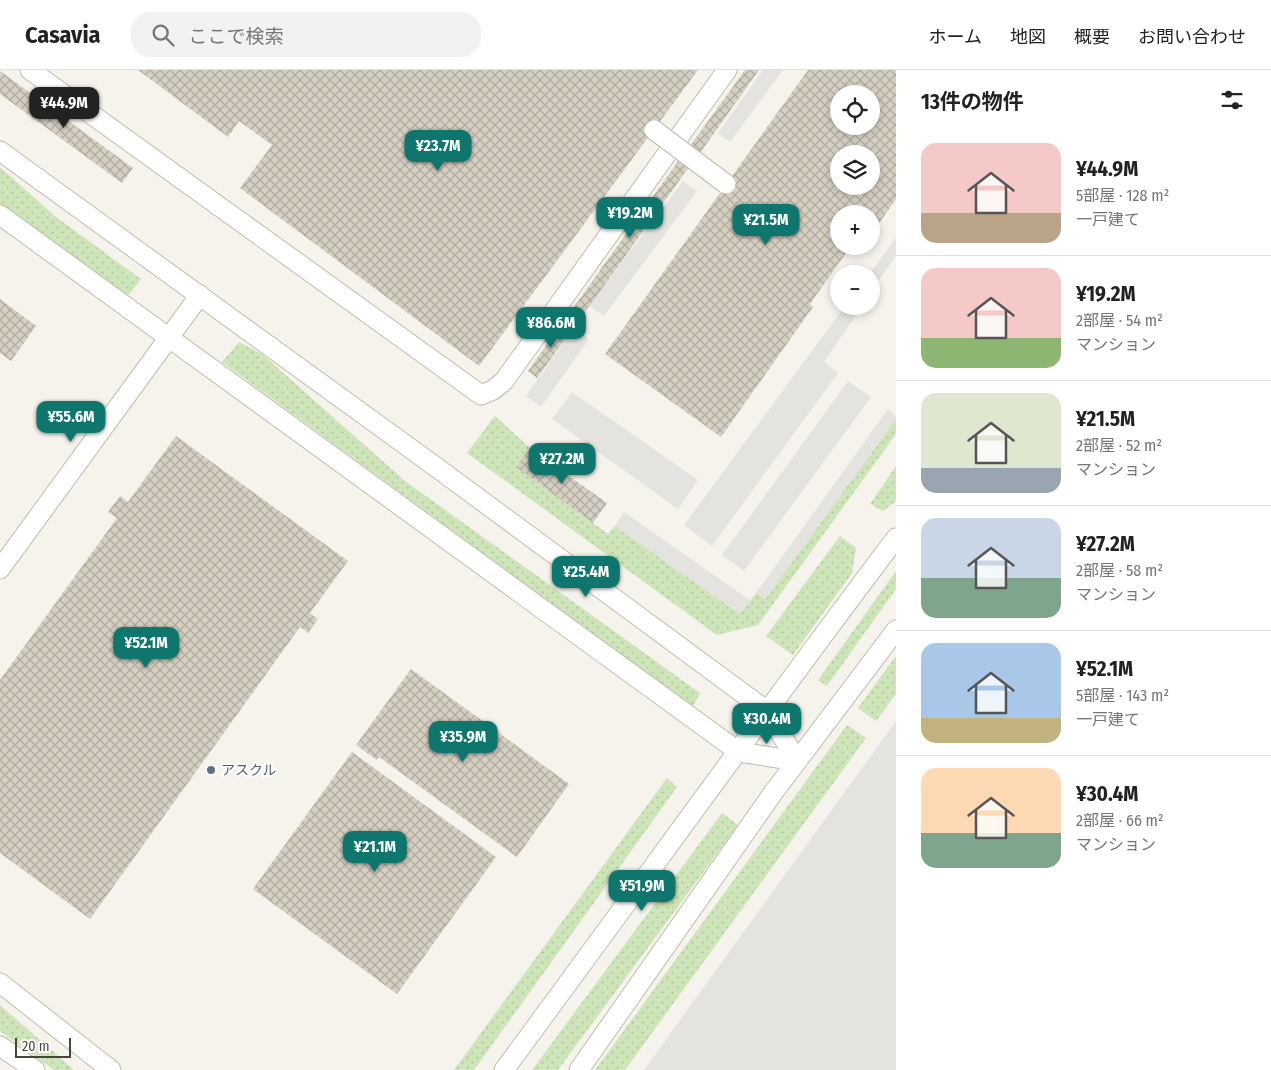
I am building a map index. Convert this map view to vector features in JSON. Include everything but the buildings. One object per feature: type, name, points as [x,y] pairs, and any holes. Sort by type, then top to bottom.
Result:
[{"type":"street","points":[[30,70],[480,395],[493,390],[504,381],[727,70]]},
{"type":"street","points":[[654,130],[726,184]]},
{"type":"street","points":[[0,151],[200,295],[766,711],[797,761]]},
{"type":"street","points":[[0,214],[169,335],[739,752],[797,761]]},
{"type":"street","points":[[0,569],[200,295]]},
{"type":"street","points":[[504,1070],[739,752],[766,711],[896,538]]},
{"type":"street","points":[[579,1070],[797,761],[896,630]]},
{"type":"street","points":[[0,983],[112,1070]]},
{"type":"street","points":[[0,1046],[35,1070]]},
{"type":"green space","points":[[0,167],[56,217],[141,279],[127,297],[0,204]]},
{"type":"green space","points":[[239,342],[262,354],[405,481],[700,693],[693,707],[222,362]]},
{"type":"green space","points":[[495,416],[530,448],[517,467],[608,534],[615,526],[740,614],[756,593],[765,599],[896,419],[896,434],[758,625],[717,635],[467,453]]},
{"type":"green space","points":[[896,466],[896,501],[883,511],[870,504]]},
{"type":"green space","points":[[840,536],[856,548],[852,573],[793,655],[766,636]]},
{"type":"green space","points":[[896,571],[896,589],[827,686],[818,680]]},
{"type":"green space","points":[[896,656],[896,694],[876,721],[858,708]]},
{"type":"green space","points":[[847,725],[866,738],[625,1070],[595,1070]]},
{"type":"green space","points":[[667,778],[677,787],[474,1070],[454,1070]]},
{"type":"green space","points":[[722,813],[738,825],[558,1070],[532,1070]]},
{"type":"green space","points":[[0,1005],[73,1070],[54,1070],[0,1031]]},
{"type":"shaded area","points":[[763,70],[783,70],[730,142],[718,133]]},
{"type":"shaded area","points":[[683,181],[697,191],[604,316],[589,306]]},
{"type":"shaded area","points":[[896,237],[896,256],[880,278],[880,265],[876,265]]},
{"type":"shaded area","points":[[838,315],[856,315],[824,362],[838,373],[712,546],[684,525]]},
{"type":"shaded area","points":[[574,328],[589,339],[541,407],[526,396]]},
{"type":"shaded area","points":[[848,381],[871,397],[744,571],[722,555]]},
{"type":"shaded area","points":[[572,392],[698,480],[678,509],[552,419]]},
{"type":"shaded area","points":[[888,409],[896,416],[896,419],[765,599],[756,593]]},
{"type":"shaded area","points":[[624,512],[751,601],[740,614],[615,526]]},
{"type":"shaded area","points":[[896,721],[896,1070],[644,1070]]},
{"type":"place","name":"アスクル","points":[[211,770]]}]
